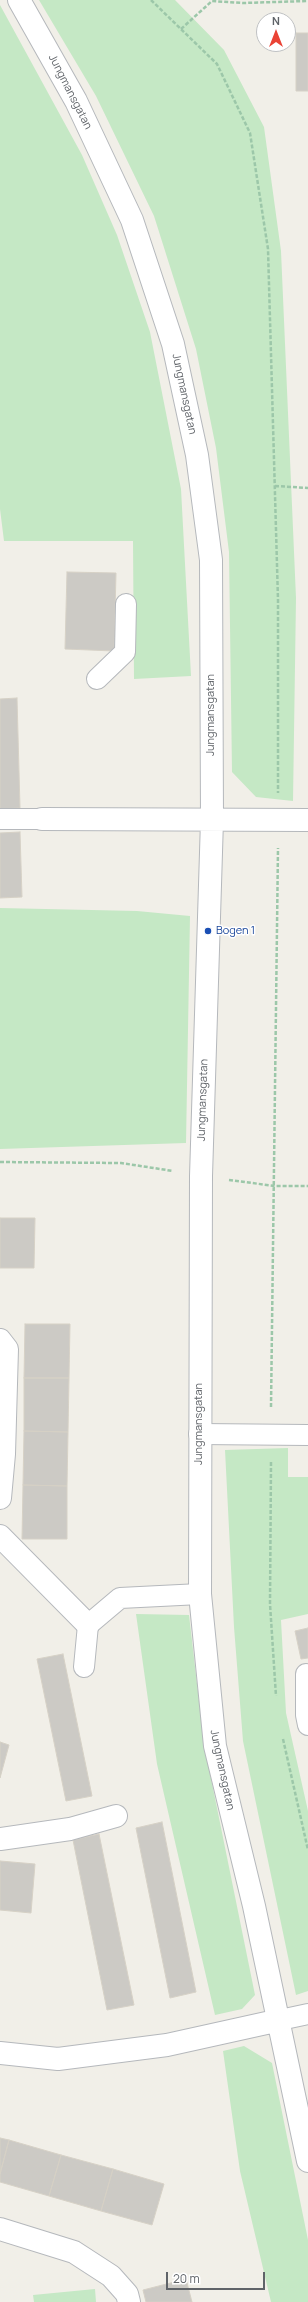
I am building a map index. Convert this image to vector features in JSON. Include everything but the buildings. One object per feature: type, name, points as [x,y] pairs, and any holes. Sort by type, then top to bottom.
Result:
[{"type":"street","name":"Jungmansgatan","points":[[19,0],[76,101],[132,220],[173,344],[197,455],[211,560],[212,820],[201,1176],[199,1434],[200,1594],[215,1746],[280,2020],[308,2161]]},
{"type":"street","points":[[42,819],[308,820]]},
{"type":"street","points":[[0,1340],[7,1349],[4,1454],[0,1498]]},
{"type":"street","points":[[0,1536],[88,1625]]},
{"type":"street","points":[[0,1839],[70,1829],[116,1816]]},
{"type":"street","points":[[0,2054],[58,2059],[167,2045],[280,2020]]},
{"type":"street","points":[[0,2229],[74,2252],[112,2276],[127,2294],[129,2302]]},
{"type":"lane","points":[[97,679],[125,652],[126,604]]},
{"type":"lane","points":[[0,819],[42,819]]},
{"type":"lane","points":[[199,1434],[308,1434]]},
{"type":"lane","points":[[84,1667],[88,1625],[120,1598],[200,1594]]},
{"type":"lane","points":[[306,1674],[306,1715],[308,1725]]},
{"type":"lane","points":[[280,2020],[308,2014]]},
{"type":"path","points":[[151,0],[217,64],[250,133],[268,249],[278,600],[278,820],[270,1604],[277,1702]]},
{"type":"path","points":[[181,29],[212,1],[243,4],[308,1]]},
{"type":"path","points":[[274,486],[308,488]]},
{"type":"path","points":[[0,1162],[121,1163],[275,1186],[308,1186]]},
{"type":"path","points":[[281,1732],[308,1850]]},
{"type":"green space","points":[[39,0],[175,0],[224,50],[264,127],[281,251],[296,598],[293,801],[256,797],[232,772],[229,552],[216,448],[196,349],[154,216],[96,96]]},
{"type":"green space","points":[[0,5],[82,155],[117,235],[150,332],[181,489],[191,676],[134,679],[133,541],[4,541],[0,509]]},
{"type":"green space","points":[[0,908],[137,911],[190,916],[186,1143],[0,1149]]},
{"type":"green space","points":[[288,1448],[288,1477],[308,1477],[308,1614],[281,1620],[286,1713],[308,1811],[308,1991],[296,1995],[243,1741],[234,1627],[225,1450]]},
{"type":"green space","points":[[136,1614],[189,1615],[204,1744],[255,1995],[242,2009],[215,2015],[157,1764]]},
{"type":"green space","points":[[244,2046],[272,2063],[308,2240],[308,2302],[271,2302],[240,2171],[223,2051]]},
{"type":"green space","points":[[95,2289],[96,2302],[34,2302],[33,2295]]},
{"type":"place","name":"Bogen 1","points":[[208,931]]}]
